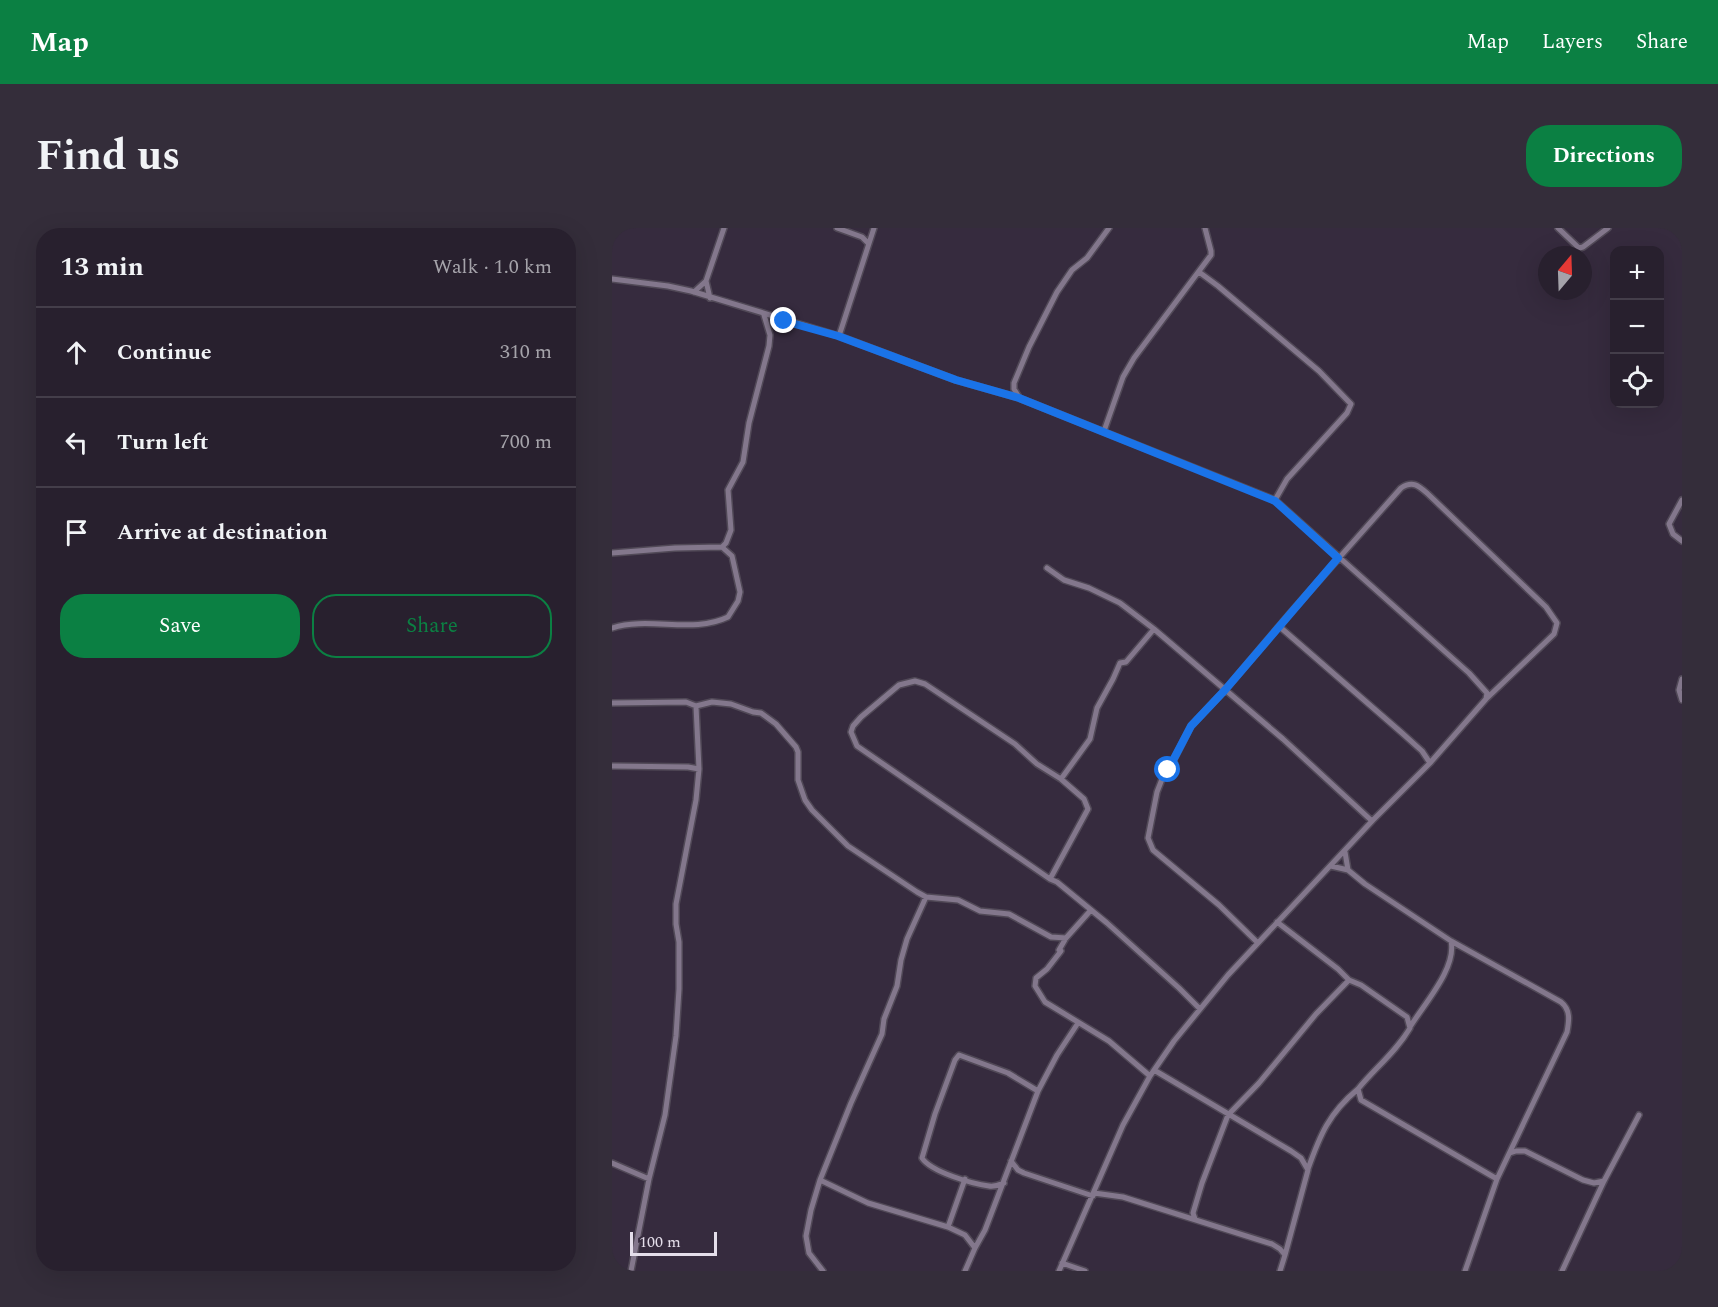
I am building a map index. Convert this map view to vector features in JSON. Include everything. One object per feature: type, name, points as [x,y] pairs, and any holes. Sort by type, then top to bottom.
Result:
[{"type":"street","points":[[694,292],[706,281],[723,228]]},
{"type":"street","points":[[837,228],[862,237],[868,243]]},
{"type":"street","points":[[838,336],[874,228]]},
{"type":"street","points":[[1019,398],[1014,389],[1014,383],[1048,307],[1072,270],[1087,258],[1109,228]]},
{"type":"street","points":[[1104,431],[1124,377],[1134,358],[1208,261],[1211,251],[1205,228]]},
{"type":"street","points":[[1558,228],[1579,248],[1608,228]]},
{"type":"street","points":[[1199,272],[1319,371],[1351,404],[1347,413],[1287,479],[1275,501]]},
{"type":"street","points":[[612,279],[668,286],[694,292],[838,336],[956,380],[1019,398],[1275,501],[1468,673],[1487,693],[1486,699]]},
{"type":"street","points":[[706,281],[710,298]]},
{"type":"street","points":[[722,547],[731,530],[728,490],[743,462],[749,423],[769,346],[770,335],[764,315]]},
{"type":"street","points":[[1059,1271],[1123,1125],[1150,1076],[1174,1041],[1277,922],[1430,763],[1486,699],[1554,634],[1557,623],[1546,607],[1428,494],[1413,483],[1405,486],[1338,558],[1225,690],[1191,726],[1156,792],[1148,838],[1153,850],[1219,905],[1258,943]]},
{"type":"street","points":[[1682,500],[1669,524],[1673,534],[1682,541]]},
{"type":"street","points":[[612,553],[722,547],[732,556],[740,592],[738,601],[728,617],[707,624],[655,624],[612,628]]},
{"type":"street","points":[[1047,568],[1064,580],[1089,588],[1120,603],[1154,629],[1283,738],[1372,821]]},
{"type":"street","points":[[1280,627],[1422,751],[1430,763]]},
{"type":"street","points":[[1060,779],[1090,739],[1097,708],[1120,663],[1126,662],[1154,629]]},
{"type":"street","points":[[1682,680],[1679,690],[1682,700]]},
{"type":"street","points":[[1050,879],[1088,809],[1084,799],[1037,764],[1015,744],[926,684],[915,681],[899,685],[853,726],[851,732],[857,746],[1050,879],[1091,910],[1200,1009]]},
{"type":"street","points":[[613,701],[687,702],[696,706],[712,702],[731,704],[761,713],[776,724],[796,747],[798,780],[805,800],[848,846],[926,897],[958,900],[980,911],[1009,914],[1051,937],[1066,938]]},
{"type":"street","points":[[631,1271],[649,1179],[665,1115],[676,1036],[679,978],[676,904],[696,800],[699,770],[696,706]]},
{"type":"street","points":[[612,766],[679,766],[699,770]]},
{"type":"street","points":[[1345,852],[1348,870]]},
{"type":"street","points":[[1331,866],[1348,870],[1365,884],[1451,941],[1566,1006],[1568,1014],[1566,1032],[1497,1179],[1465,1271]]},
{"type":"street","points":[[823,1271],[809,1253],[806,1236],[820,1180],[882,1034],[884,1019],[897,986],[907,939],[926,897]]},
{"type":"street","points":[[1091,910],[1066,938],[1059,950],[1061,951],[1047,969],[1036,978],[1035,986],[1045,1002],[1109,1041],[1150,1076]]},
{"type":"street","points":[[1277,922],[1349,980],[1361,985],[1407,1017],[1417,1017]]},
{"type":"street","points":[[1280,1271],[1320,1135],[1332,1114],[1394,1051],[1410,1028],[1446,969],[1452,956],[1451,941]]},
{"type":"street","points":[[1452,956],[1465,948]]},
{"type":"street","points":[[1194,1216],[1202,1183],[1228,1115],[1259,1083],[1316,1014],[1349,980]]},
{"type":"street","points":[[1407,1017],[1410,1028]]},
{"type":"street","points":[[965,1271],[985,1230],[1038,1091],[1057,1055],[1078,1023]]},
{"type":"street","points":[[1004,1183],[988,1186],[946,1174],[925,1163],[922,1158],[935,1114],[957,1057],[964,1056],[1008,1073],[1038,1091]]},
{"type":"street","points":[[1154,1070],[1291,1151],[1301,1158],[1308,1170]]},
{"type":"street","points":[[1358,1089],[1361,1100]]},
{"type":"street","points":[[1347,1098],[1361,1100],[1497,1179]]},
{"type":"street","points":[[1562,1271],[1604,1180],[1639,1115]]},
{"type":"street","points":[[1510,1153],[1525,1151],[1594,1184],[1604,1180]]},
{"type":"street","points":[[1011,1161],[1018,1170]]},
{"type":"street","points":[[612,1163],[649,1179]]},
{"type":"street","points":[[1007,1173],[1018,1170],[1093,1194],[1116,1195],[1187,1217],[1194,1216],[1272,1244],[1285,1255]]},
{"type":"street","points":[[948,1227],[965,1179]]},
{"type":"street","points":[[820,1180],[868,1203],[948,1227],[965,1235],[975,1248]]},
{"type":"street","points":[[988,1186],[998,1197]]},
{"type":"street","points":[[1062,1263],[1085,1271]]},
{"type":"route","points":[[784,321],[838,336],[956,380],[1019,398],[1275,501],[1334,553],[1338,558],[1323,578],[1191,726],[1168,770]]}]
